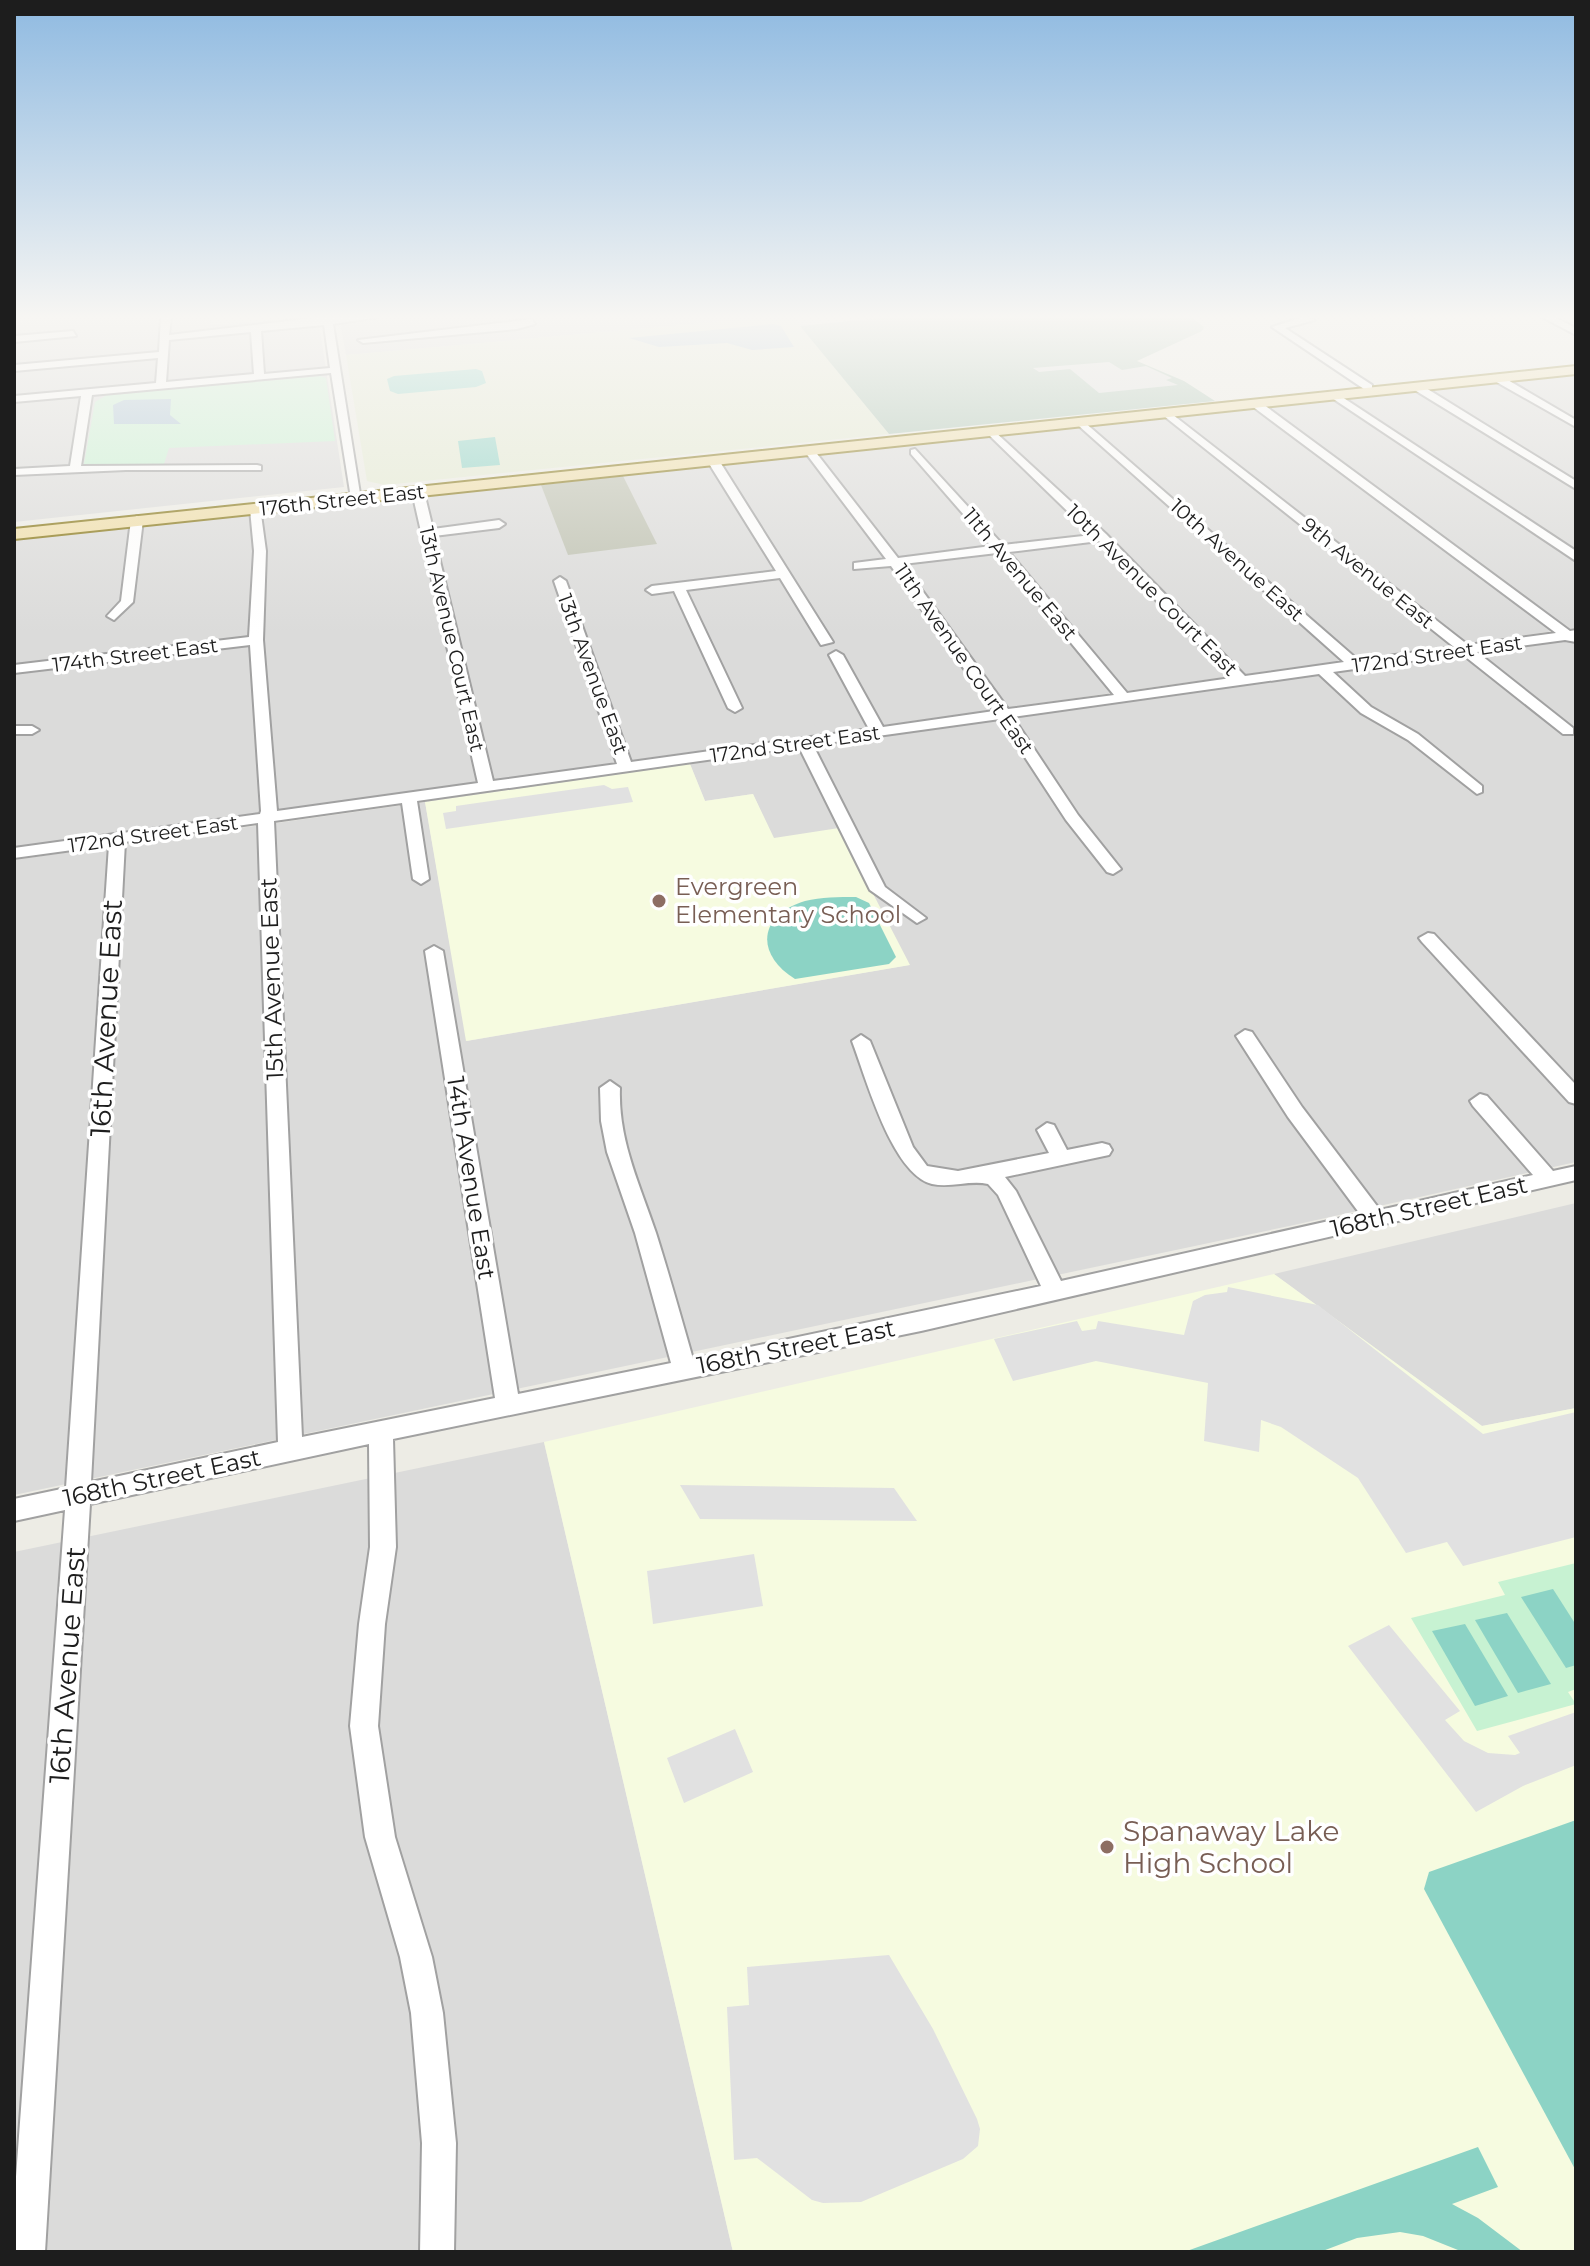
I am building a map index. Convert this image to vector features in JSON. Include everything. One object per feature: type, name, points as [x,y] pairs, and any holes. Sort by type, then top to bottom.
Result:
[{"type":"main road","name":"176th Street East","points":[[14,534],[61,525],[1033,423]]},
{"type":"main road","name":"176th Street East","points":[[14,527],[256,509],[356,495],[418,492],[1094,423]]},
{"type":"main road","points":[[810,452],[879,439]]},
{"type":"main road","points":[[418,492],[529,475]]},
{"type":"street","points":[[75,469],[82,423]]},
{"type":"street","points":[[344,423],[356,495]]},
{"type":"street","name":"9th Avenue East","points":[[1179,423],[1568,731]]},
{"type":"street","points":[[1282,423],[1573,637]]},
{"type":"street","points":[[1376,423],[1576,557]]},
{"type":"street","points":[[1475,423],[1574,483]]},
{"type":"street","name":"10th Avenue East","points":[[1083,424],[1355,665]]},
{"type":"street","name":"10th Avenue Court East","points":[[993,433],[1102,537],[1242,681]]},
{"type":"street","name":"11th Avenue Court East","points":[[810,452],[895,562],[1005,715],[1072,817],[1113,869]]},
{"type":"street","name":"11th Avenue East","points":[[915,452],[1124,698]]},
{"type":"street","points":[[714,462],[826,642]]},
{"type":"street","points":[[14,472],[257,468]]},
{"type":"street","name":"13th Avenue Court East","points":[[418,492],[487,787]]},
{"type":"street","name":"15th Avenue East","points":[[256,509],[260,551],[256,640],[269,811],[266,818],[290,1450]]},
{"type":"street","points":[[114,616],[127,602],[137,520]]},
{"type":"street","points":[[427,533],[499,524]]},
{"type":"street","points":[[858,566],[1102,537]]},
{"type":"street","points":[[652,590],[784,574]]},
{"type":"street","name":"13th Avenue East","points":[[560,581],[626,768]]},
{"type":"street","points":[[678,587],[735,708]]},
{"type":"street","name":"172nd Street East","points":[[14,853],[1573,637]]},
{"type":"street","name":"174th Street East","points":[[14,669],[256,640]]},
{"type":"street","points":[[836,655],[879,733]]},
{"type":"street","points":[[1322,670],[1366,710],[1413,737],[1477,789]]},
{"type":"street","points":[[14,730],[32,730]]},
{"type":"street","points":[[804,743],[878,890],[917,918]]},
{"type":"street","points":[[409,798],[421,879]]},
{"type":"street","name":"16th Avenue East","points":[[28,2252],[78,1496],[117,838]]},
{"type":"street","points":[[1428,938],[1576,1097]]},
{"type":"street","name":"14th Avenue East","points":[[434,951],[508,1406]]},
{"type":"street","points":[[1245,1036],[1295,1112],[1375,1219]]},
{"type":"street","points":[[861,1041],[912,1163],[920,1171],[934,1177],[958,1179],[1102,1150]]},
{"type":"street","points":[[610,1088],[607,1113],[617,1153],[685,1370]]},
{"type":"street","points":[[1480,1101],[1548,1179]]},
{"type":"street","points":[[1047,1130],[1061,1158]]},
{"type":"street","name":"168th Street East","points":[[14,1510],[1055,1291],[1576,1173]]},
{"type":"street","points":[[984,1176],[994,1178],[1006,1191],[1055,1291]]},
{"type":"street","points":[[381,1433],[383,1547],[370,1639],[364,1726],[380,1837],[416,1957],[427,2013],[439,2143],[437,2252]]},
{"type":"shaded area","points":[[14,423],[334,423],[344,487],[14,522]]},
{"type":"shaded area","points":[[91,423],[332,423],[335,441],[169,448],[164,464],[84,464]]},
{"type":"shaded area","points":[[114,423],[181,424],[114,424]]},
{"type":"shaded area","points":[[357,423],[880,423],[889,434],[385,485],[367,481]]},
{"type":"shaded area","points":[[880,423],[1000,423],[889,434]]},
{"type":"shaded area","points":[[1118,423],[1576,423],[1576,628],[14,847],[14,538]]},
{"type":"shaded area","points":[[495,437],[500,465],[462,468],[458,441]]},
{"type":"shaded area","points":[[623,476],[657,544],[568,555],[541,485]]},
{"type":"shaded area","points":[[1576,637],[1576,1162],[1294,1225],[14,1495],[14,860],[425,802],[467,1041],[909,965],[773,838],[753,794],[705,801],[690,764]]},
{"type":"shaded area","name":"Evergreen Elementary School","points":[[690,764],[705,801],[753,794],[774,838],[839,828],[910,965],[466,1041],[425,802]]},
{"type":"shaded area","points":[[604,785],[612,789],[628,787],[633,802],[446,829],[443,813],[456,811],[456,806]]},
{"type":"shaded area","points":[[856,897],[869,903],[896,957],[889,964],[795,979],[782,969],[768,947],[767,936],[778,916],[789,907],[805,901]]},
{"type":"shaded area","points":[[1576,1203],[1576,1408],[1482,1426],[1274,1274]]},
{"type":"shaded area","name":"Spanaway Lake High School","points":[[1274,1274],[1482,1426],[1576,1408],[1576,2252],[733,2252],[544,1442]]},
{"type":"shaded area","points":[[1228,1287],[1318,1305],[1483,1434],[1576,1412],[1576,1537],[1463,1566],[1447,1542],[1406,1553],[1358,1478],[1281,1427],[1261,1420],[1259,1452],[1204,1441],[1208,1383],[1096,1361],[1013,1381],[994,1339],[1077,1321],[1082,1331],[1096,1329],[1098,1321],[1184,1335],[1193,1301],[1205,1295],[1227,1292]]},
{"type":"shaded area","points":[[544,1442],[733,2252],[14,2252],[14,1552]]},
{"type":"shaded area","points":[[680,1485],[894,1488],[917,1521],[700,1519]]},
{"type":"shaded area","points":[[754,1554],[763,1606],[653,1624],[647,1571]]},
{"type":"shaded area","points":[[1576,1563],[1576,1689],[1568,1692],[1576,1704],[1477,1731],[1411,1618],[1505,1595],[1498,1582]]},
{"type":"shaded area","points":[[1553,1589],[1576,1625],[1576,1665],[1566,1668],[1521,1597]]},
{"type":"shaded area","points":[[1507,1613],[1551,1684],[1518,1693],[1475,1620]]},
{"type":"shaded area","points":[[1465,1624],[1508,1696],[1475,1706],[1432,1631]]},
{"type":"shaded area","points":[[1389,1625],[1460,1711],[1445,1720],[1464,1741],[1488,1753],[1515,1755],[1520,1753],[1508,1736],[1576,1712],[1576,1765],[1523,1786],[1476,1812],[1348,1646]]},
{"type":"shaded area","points":[[735,1729],[753,1772],[684,1803],[667,1758]]},
{"type":"shaded area","points":[[1576,1820],[1576,2171],[1424,1889],[1429,1872]]},
{"type":"shaded area","points":[[889,1955],[933,2029],[977,2119],[980,2129],[978,2146],[963,2159],[861,2202],[823,2203],[812,2200],[757,2158],[734,2160],[727,2007],[749,2005],[747,1967]]},
{"type":"shaded area","points":[[1478,2147],[1498,2187],[1452,2204],[1478,2218],[1523,2252],[1463,2252],[1423,2236],[1400,2232],[1357,2238],[1320,2252],[1184,2252]]},
{"type":"place","name":"Evergreen Elementary School","points":[[659,901]]},
{"type":"place","name":"Spanaway Lake High School","points":[[1107,1847]]}]
